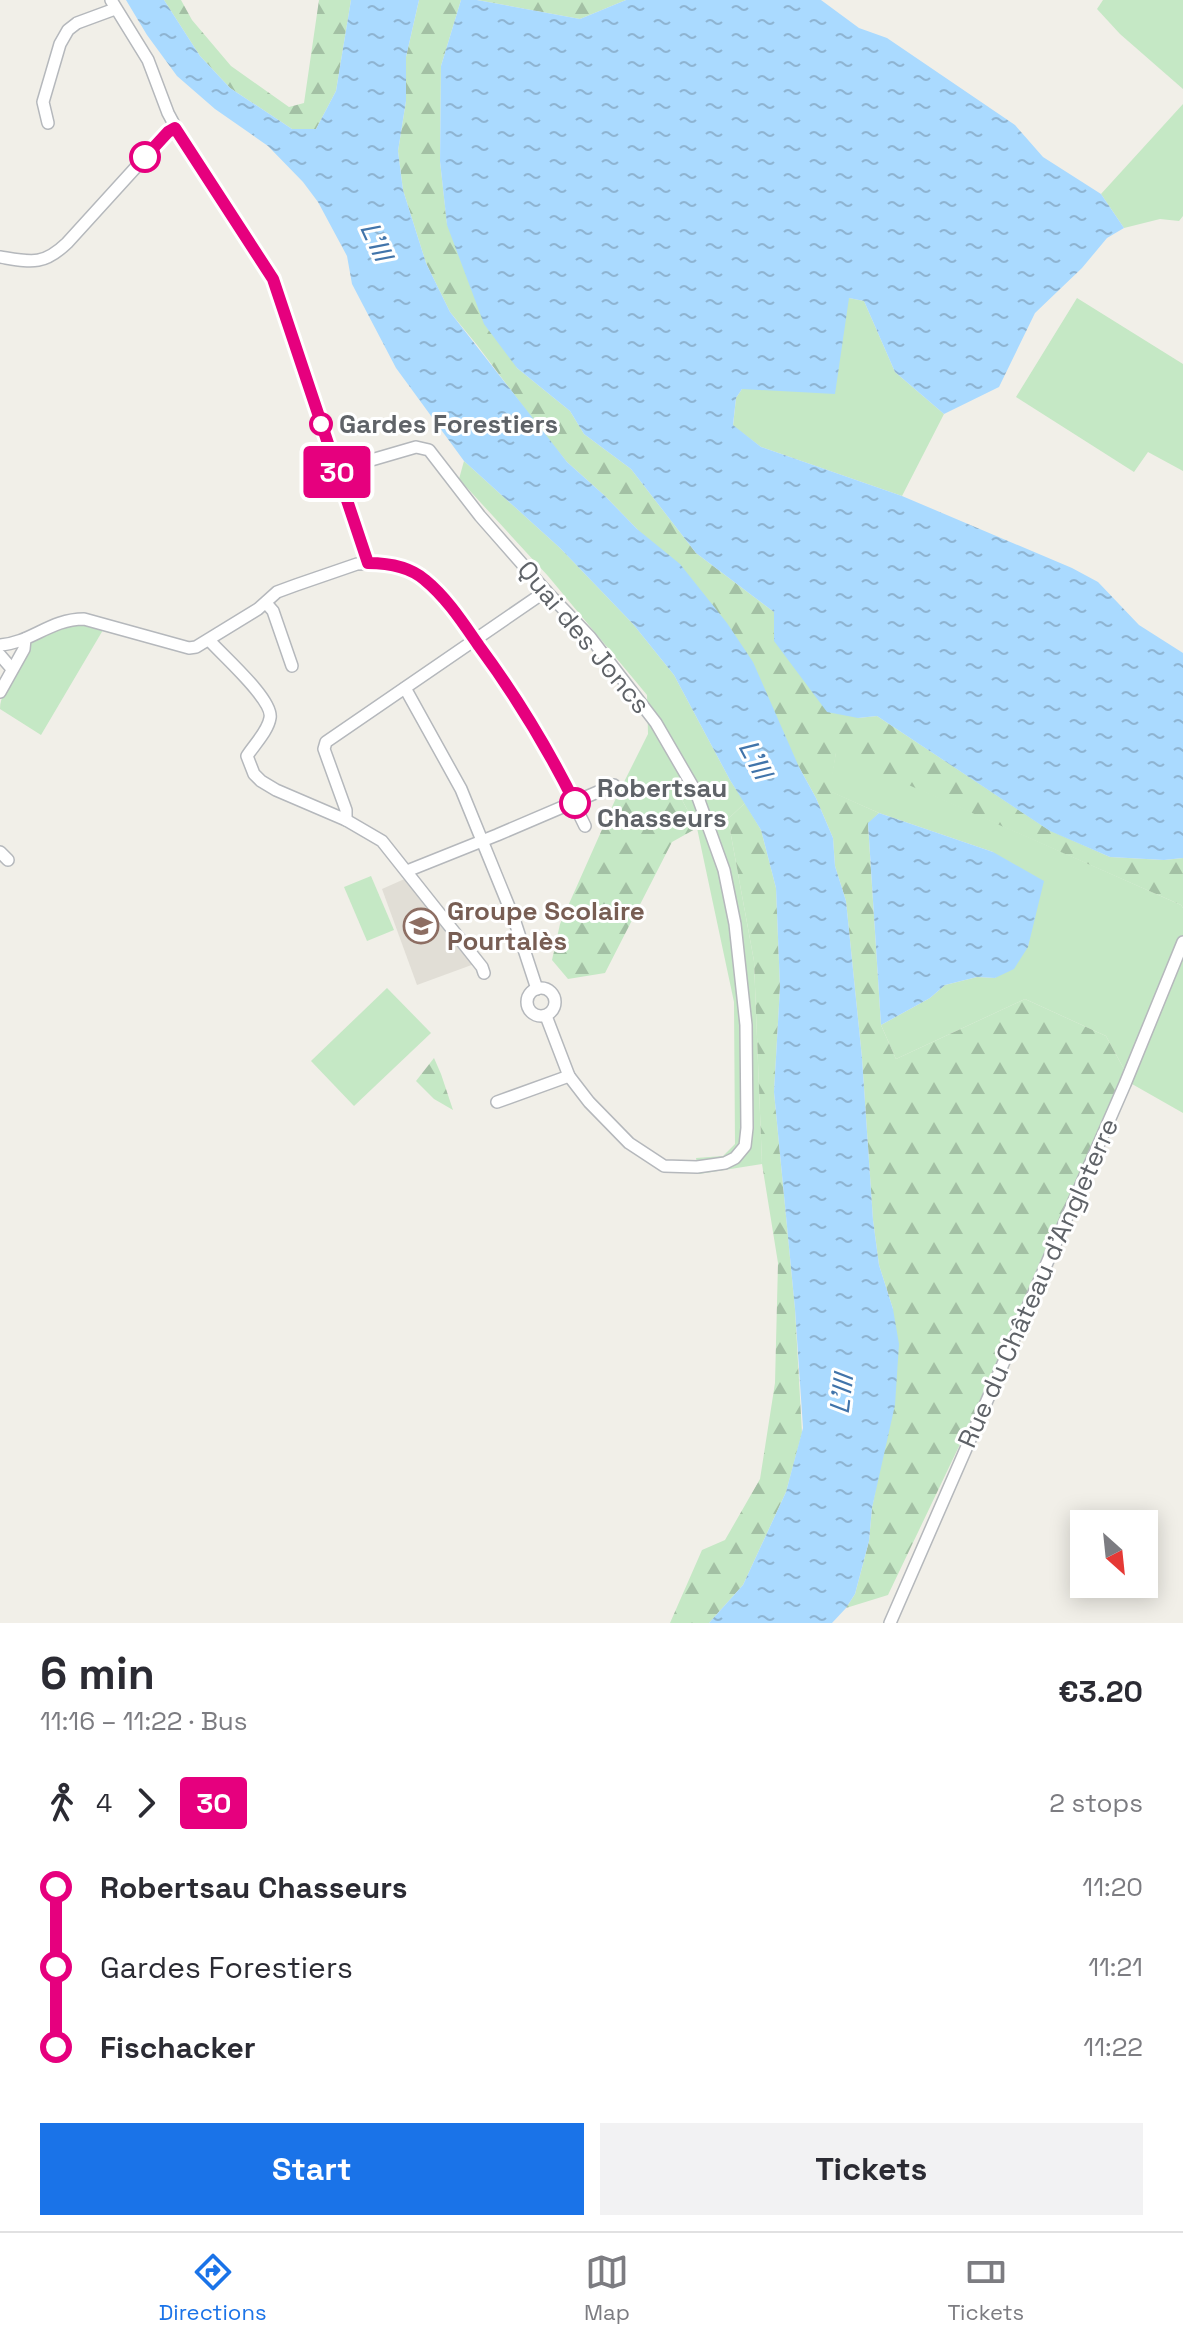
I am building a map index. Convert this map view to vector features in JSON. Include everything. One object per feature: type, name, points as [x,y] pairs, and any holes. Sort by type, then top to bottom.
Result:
[{"type":"street","points":[[48,123],[43,102],[60,44],[68,30],[77,23],[113,4],[148,60],[175,128],[273,279],[368,563]]},
{"type":"street","points":[[0,257],[32,262],[44,260],[58,251],[175,128]]},
{"type":"street","name":"Quai des Joncs","points":[[337,470],[416,447],[429,450],[480,516],[590,637],[656,723],[696,792],[724,870],[735,924],[746,1025],[745,1146],[735,1158],[725,1163],[697,1167],[664,1166],[629,1143],[603,1118],[569,1076]]},
{"type":"street","points":[[0,645],[25,639],[52,624],[84,619],[189,648],[196,647],[266,603],[277,592],[357,564],[384,563],[404,568],[424,578],[448,603],[513,692],[543,740],[585,826]]},
{"type":"street","points":[[346,820],[346,810],[324,749],[326,742],[546,591]]},
{"type":"street","points":[[266,603],[273,611],[292,666]]},
{"type":"street","points":[[0,692],[24,649],[25,639]]},
{"type":"street","points":[[209,640],[252,684],[270,709],[270,719],[247,756],[254,774],[276,790],[346,820],[382,841],[484,973]]},
{"type":"street","points":[[0,655],[12,669]]},
{"type":"street","points":[[405,688],[461,789],[514,919],[537,989]]},
{"type":"street","points":[[407,871],[614,785]]},
{"type":"street","name":"Rue du Château d'Angleterre","points":[[890,1623],[1125,1084],[1183,942]]},
{"type":"street","points":[[537,989],[550,991],[555,998],[555,1007],[546,1016],[533,1014],[528,1006],[530,994],[537,989]]},
{"type":"street","points":[[497,1102],[569,1076],[546,1016]]},
{"type":"shaded area","name":"Groupe Scolaire Pourtalès","points":[[409,877],[477,963],[417,985],[382,889]]},
{"type":"green space","points":[[164,0],[181,0],[192,20],[231,66],[289,107],[304,103],[319,0],[351,0],[336,91],[316,129],[292,129],[230,88],[200,56]]},
{"type":"green space","points":[[419,0],[461,0],[441,66],[440,161],[447,224],[517,368],[570,411],[584,434],[631,469],[696,553],[774,612],[858,718],[877,716],[1049,830],[1110,857],[1183,858],[1183,908],[836,753],[830,791],[879,813],[868,824],[881,1025],[896,1059],[1025,999],[1106,1036],[1132,1084],[888,1595],[846,1608],[855,1594],[869,1541],[882,1457],[893,1309],[879,1265],[873,1220],[862,1058],[846,901],[835,866],[833,838],[799,767],[637,529],[567,462],[450,312],[426,263],[403,190],[398,151],[406,101],[406,57]]},
{"type":"green space","points":[[477,0],[626,0],[580,19]]},
{"type":"green space","points":[[1103,0],[1183,0],[1183,89],[1120,34],[1097,9]]},
{"type":"green space","points":[[1183,104],[1183,216],[1179,221],[1160,219],[1124,228],[1101,194]]},
{"type":"green space","points":[[849,298],[864,301],[895,372],[944,414],[902,496],[761,447],[733,426],[736,398],[742,389]]},
{"type":"green space","points":[[1077,298],[1183,364],[1183,471],[1148,452],[1134,472],[1016,397]]},
{"type":"green space","points":[[464,461],[560,548],[633,624],[674,675],[745,803],[728,819],[754,961],[762,1164],[699,1174],[696,1158],[723,1156],[735,1144],[734,1002],[697,828],[672,781],[616,798],[648,734],[647,695],[548,576],[459,479]]},
{"type":"green space","points":[[81,623],[103,630],[41,735],[0,709],[1,701],[24,654],[36,640],[53,631]]},
{"type":"green space","points":[[836,752],[1181,905],[1183,1113],[1132,1084],[1106,1036],[1025,999],[896,1059],[881,1025],[930,998],[945,985],[977,977],[995,978],[1028,946],[1031,931],[993,852],[879,813],[829,791]]},
{"type":"green space","points":[[672,781],[697,828],[672,842],[605,973],[568,979],[552,960],[560,924],[616,798]]},
{"type":"green space","points":[[745,803],[761,830],[776,888],[780,987],[774,1092],[795,1309],[802,1433],[786,1492],[743,1585],[709,1623],[670,1623],[702,1550],[725,1540],[760,1479],[775,1383],[778,1263],[762,1164],[754,961],[728,819]]},
{"type":"green space","points":[[371,876],[394,930],[367,941],[344,887]]},
{"type":"green space","points":[[387,988],[431,1033],[354,1106],[311,1061]]},
{"type":"green space","points":[[434,1058],[453,1110],[434,1099],[416,1081]]},
{"type":"water","name":"L'Ill","points":[[126,0],[164,0],[200,56],[230,88],[292,129],[316,129],[336,91],[351,0],[419,0],[406,57],[406,101],[398,151],[403,190],[426,263],[450,312],[567,462],[637,529],[680,564],[727,623],[753,662],[816,798],[833,838],[835,866],[846,901],[862,1058],[873,1220],[879,1265],[893,1309],[899,1344],[895,1405],[872,1508],[869,1541],[855,1594],[832,1623],[709,1623],[743,1585],[786,1492],[803,1428],[774,1092],[780,987],[776,888],[761,830],[730,780],[674,675],[633,624],[560,548],[464,461],[396,368],[352,284],[347,256],[318,202],[303,182],[268,146],[215,109],[177,76]]},
{"type":"water","points":[[461,0],[477,0],[580,19],[626,0],[821,0],[859,28],[887,38],[1015,125],[1043,157],[1101,194],[1124,228],[1107,238],[1082,268],[1035,313],[999,387],[944,414],[895,372],[864,301],[849,298],[835,394],[742,389],[736,398],[733,425],[761,447],[902,496],[1072,568],[1098,582],[1139,625],[1183,653],[1183,858],[1110,857],[1050,831],[877,716],[858,718],[827,712],[774,641],[774,612],[696,553],[631,469],[584,434],[570,411],[517,368],[484,324],[447,225],[440,161],[441,66]]},
{"type":"water","points":[[879,813],[993,852],[1044,881],[1028,947],[1014,969],[995,978],[977,977],[945,985],[930,998],[881,1025],[868,823]]},
{"type":"bus line","name":"30","points":[[145,157],[175,128],[273,279],[368,563],[404,568],[424,578],[448,603],[513,692],[543,740],[575,803]]},
{"type":"place","name":"Gardes Forestiers","points":[[321,424]]},
{"type":"place","name":"Robertsau Chasseurs","points":[[575,803]]},
{"type":"place","name":"Groupe Scolaire Pourtalès","points":[[421,926]]}]
